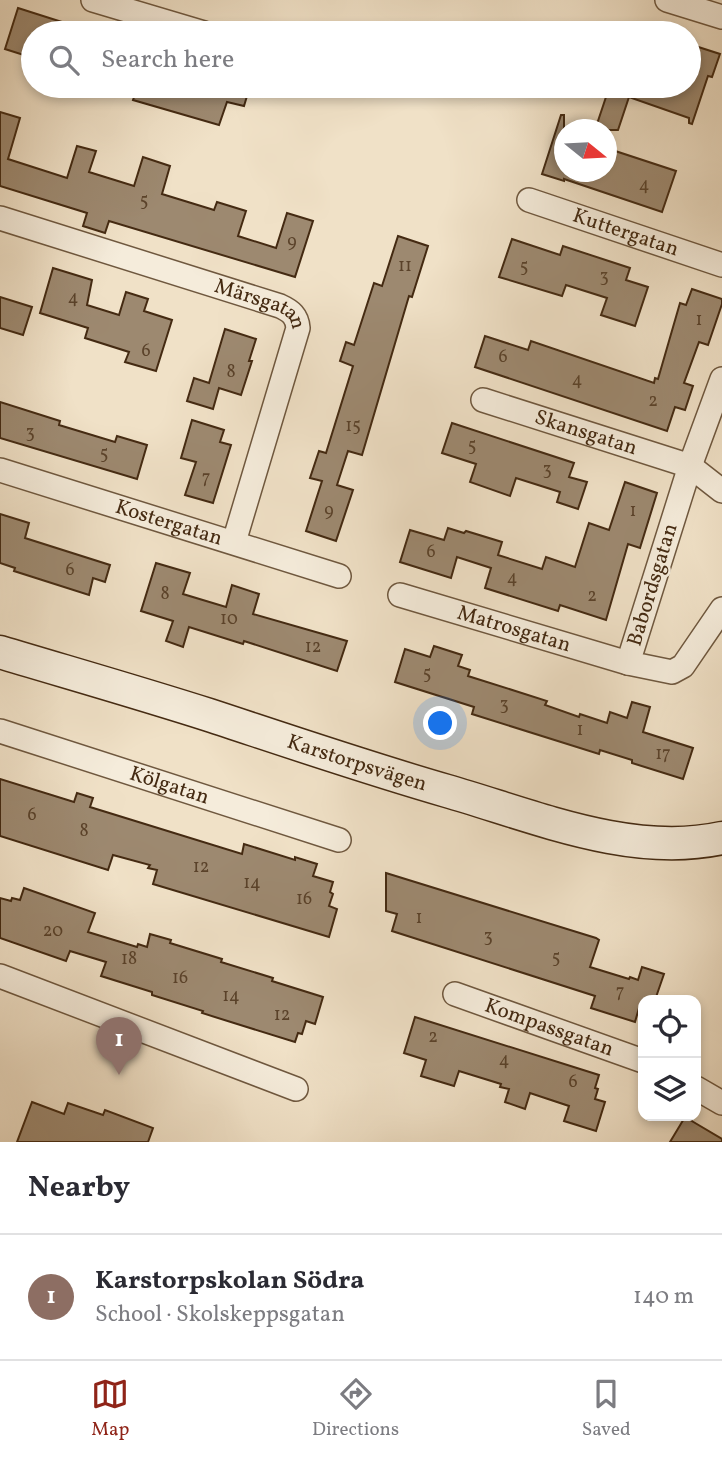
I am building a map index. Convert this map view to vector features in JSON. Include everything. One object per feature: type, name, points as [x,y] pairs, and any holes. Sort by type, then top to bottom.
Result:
[{"type":"street","points":[[93,0],[164,21]]},
{"type":"street","points":[[667,0],[719,10]]},
{"type":"street","name":"Kuttergatan","points":[[529,200],[722,265]]},
{"type":"street","name":"Märsgatan","points":[[0,218],[280,306],[297,319],[298,328],[234,542]]},
{"type":"street","name":"Babordsgatan","points":[[722,379],[690,466],[628,663],[672,672],[683,666],[722,609]]},
{"type":"street","name":"Skansgatan","points":[[483,400],[690,466]]},
{"type":"street","points":[[690,466],[722,491]]},
{"type":"street","name":"Kostergatan","points":[[0,470],[339,576]]},
{"type":"street","name":"Matrosgatan","points":[[400,595],[628,663]]},
{"type":"street","name":"Karstorpsvägen","points":[[0,652],[209,715],[354,764],[571,827],[653,844],[683,844],[722,838]]},
{"type":"street","name":"Kölgatan","points":[[0,731],[339,840]]},
{"type":"street","points":[[0,976],[296,1089]]},
{"type":"street","name":"Kompassgatan","points":[[454,994],[638,1059]]},
{"type":"street","points":[[701,1091],[722,1103]]},
{"type":"building","points":[[18,8],[59,21],[21,21],[21,54],[5,49]]},
{"type":"building","points":[[701,48],[720,54],[712,77],[708,76],[701,97]]},
{"type":"building","points":[[246,98],[244,106],[227,102],[219,125],[133,100]]},
{"type":"building","points":[[606,98],[629,98],[618,130],[617,119],[599,119]]},
{"type":"building","points":[[632,98],[701,98],[692,124],[689,123],[689,118]]},
{"type":"building","points":[[0,112],[20,118],[8,159],[67,178],[77,146],[96,151],[89,172],[134,186],[143,157],[170,166],[162,194],[214,210],[217,202],[246,211],[238,236],[276,248],[287,213],[313,221],[295,277],[109,221],[105,233],[83,226],[87,213],[0,186]]},
{"type":"building","points":[[554,137],[554,178],[542,174]]},
{"type":"building","points":[[617,152],[676,171],[662,212],[573,182],[617,182]]},
{"type":"building","points":[[398,236],[428,246],[412,297],[409,296],[362,455],[348,451],[337,485],[353,490],[336,541],[306,531],[322,481],[310,478],[319,451],[326,453],[353,366],[340,361],[346,342],[354,345],[374,283],[382,286]]},
{"type":"building","points":[[512,239],[560,255],[563,246],[630,268],[626,280],[648,287],[635,326],[601,315],[607,298],[566,285],[562,296],[499,277]]},
{"type":"building","points":[[53,268],[92,280],[87,305],[119,315],[126,292],[148,299],[144,311],[172,320],[156,371],[125,362],[129,352],[85,338],[88,328],[40,313]]},
{"type":"building","points":[[692,289],[722,299],[722,304],[708,345],[699,342],[684,383],[693,386],[685,410],[675,407],[667,431],[475,367],[485,336],[528,350],[531,341],[654,383],[655,378],[658,379],[680,303],[686,305]]},
{"type":"building","points":[[0,297],[32,307],[23,335],[0,328]]},
{"type":"building","points":[[225,329],[256,339],[241,395],[219,388],[213,409],[187,401],[194,378],[209,383]]},
{"type":"building","points":[[0,402],[60,421],[59,425],[115,442],[117,436],[147,445],[137,479],[0,438]]},
{"type":"building","points":[[192,420],[224,430],[220,442],[231,445],[213,503],[185,495],[196,462],[181,458]]},
{"type":"building","points":[[452,423],[574,463],[569,477],[587,482],[578,509],[557,502],[560,492],[516,478],[510,496],[470,482],[476,464],[442,453]]},
{"type":"building","points":[[625,482],[657,493],[640,548],[628,544],[606,620],[560,605],[558,611],[485,588],[491,568],[457,557],[451,578],[400,562],[410,530],[444,540],[448,528],[502,542],[498,555],[542,569],[546,557],[575,567],[589,523],[609,530]]},
{"type":"building","points":[[0,514],[29,523],[25,538],[110,565],[105,582],[93,578],[89,595],[14,571],[15,568],[0,563]]},
{"type":"building","points":[[156,563],[190,573],[183,594],[226,607],[232,585],[259,594],[253,614],[347,641],[337,671],[244,641],[243,644],[189,627],[183,647],[166,641],[173,621],[141,611]]},
{"type":"building","points":[[434,646],[462,655],[458,666],[470,670],[468,676],[547,701],[545,705],[579,717],[580,714],[607,723],[610,712],[627,718],[632,702],[650,707],[643,732],[693,748],[683,779],[600,750],[599,754],[472,714],[474,707],[395,682],[405,649],[430,657]]},
{"type":"building","points":[[0,779],[74,802],[77,793],[93,798],[90,807],[242,854],[244,844],[317,864],[313,876],[333,882],[329,906],[337,909],[329,937],[153,884],[157,870],[148,868],[150,865],[113,855],[108,870],[0,836]]},
{"type":"building","points":[[386,873],[596,938],[599,940],[590,967],[638,980],[642,967],[664,974],[657,995],[638,995],[635,1022],[591,1008],[595,996],[392,931],[397,914],[386,911]]},
{"type":"building","points":[[24,888],[95,913],[88,932],[137,947],[138,944],[147,947],[150,934],[222,959],[221,962],[273,978],[272,981],[323,997],[315,1024],[306,1021],[302,1034],[298,1033],[295,1042],[202,1013],[203,1011],[152,995],[152,992],[101,976],[106,962],[70,951],[66,961],[0,938],[0,898],[20,900]]},
{"type":"building","points":[[415,1017],[599,1075],[595,1099],[605,1102],[596,1131],[564,1121],[569,1106],[530,1093],[525,1109],[505,1102],[509,1089],[500,1087],[501,1084],[459,1071],[454,1086],[421,1076],[426,1060],[404,1053]]},
{"type":"building","points":[[32,1102],[64,1114],[68,1103],[103,1115],[105,1110],[153,1128],[148,1142],[17,1142]]},
{"type":"building","points":[[683,1121],[692,1121],[722,1139],[722,1142],[670,1142]]},
{"type":"place","name":"Karstorpskolan Södra","points":[[119,1075]]}]
